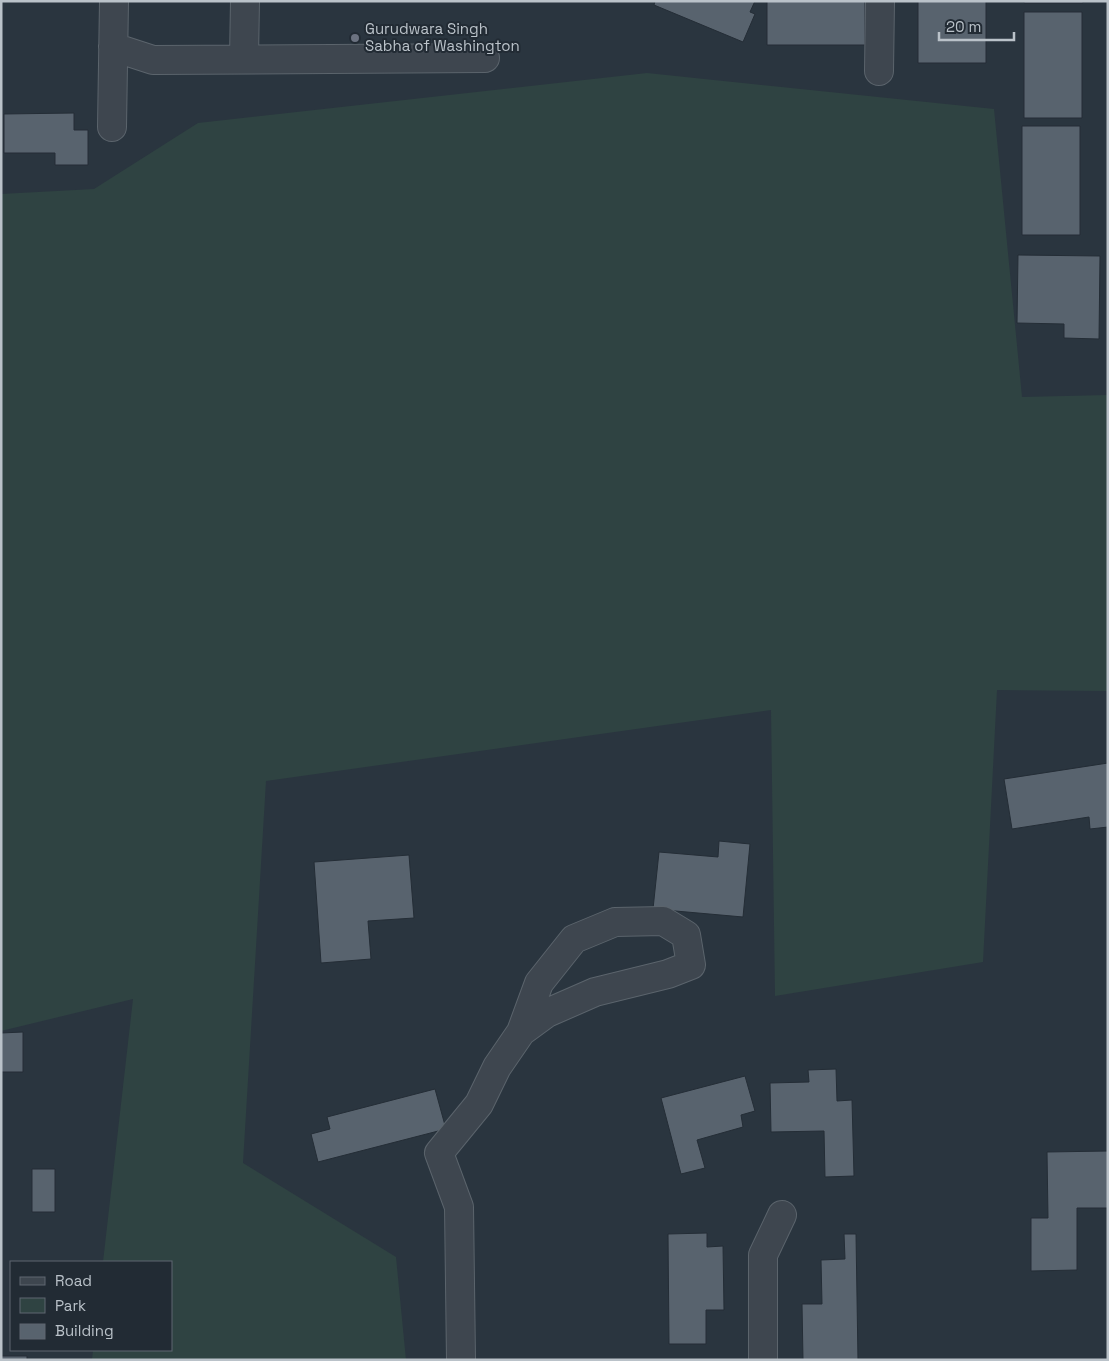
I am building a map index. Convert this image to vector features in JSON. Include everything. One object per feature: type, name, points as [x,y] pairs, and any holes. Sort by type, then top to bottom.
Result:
[{"type":"street","points":[[112,127],[114,1]]},
{"type":"street","points":[[244,58],[245,1]]},
{"type":"street","points":[[879,71],[880,1]]},
{"type":"street","points":[[113,47],[153,60],[485,58]]},
{"type":"street","points":[[461,1360],[458,1207],[439,1153],[480,1104],[498,1067],[521,1032],[539,983],[574,939],[615,922],[663,921],[686,935],[691,965],[668,974],[595,992],[547,1013],[521,1032]]},
{"type":"street","points":[[763,1360],[763,1255],[782,1215]]},
{"type":"green space","points":[[647,73],[994,109],[1022,397],[1108,395],[1108,691],[997,690],[983,962],[775,996],[771,710],[266,781],[243,1163],[396,1257],[406,1360],[92,1360],[93,1351],[172,1351],[172,1261],[103,1261],[133,999],[1,1031],[1,194],[94,189],[198,123]]},
{"type":"building","points":[[655,1],[755,1],[750,12],[755,14],[743,42],[654,5]]},
{"type":"building","points":[[767,1],[865,1],[865,45],[767,45]]},
{"type":"building","points":[[918,1],[986,1],[986,63],[918,63]]},
{"type":"building","points":[[1024,1],[1083,1],[1083,3],[1024,3]]},
{"type":"building","points":[[1024,12],[1082,12],[1082,118],[1024,118]]},
{"type":"building","points":[[74,113],[74,130],[88,130],[88,165],[55,165],[55,153],[4,153],[4,114]]},
{"type":"building","points":[[1022,126],[1080,126],[1080,235],[1022,235]]},
{"type":"building","points":[[1018,255],[1100,256],[1099,339],[1064,338],[1064,324],[1017,323]]},
{"type":"building","points":[[1108,763],[1108,827],[1090,829],[1089,817],[1012,829],[1004,779]]},
{"type":"building","points":[[719,841],[750,844],[743,917],[653,909],[659,852],[718,857]]},
{"type":"building","points":[[409,855],[414,918],[368,921],[371,959],[321,963],[314,862]]},
{"type":"building","points":[[23,1032],[23,1072],[1,1072],[1,1033]]},
{"type":"building","points":[[836,1069],[837,1101],[852,1100],[854,1176],[825,1177],[824,1131],[771,1132],[770,1083],[809,1082],[808,1070]]},
{"type":"building","points":[[745,1076],[755,1111],[741,1115],[743,1127],[697,1140],[705,1168],[681,1174],[661,1098]]},
{"type":"building","points":[[435,1089],[446,1129],[318,1162],[311,1134],[330,1129],[327,1117]]},
{"type":"building","points":[[1108,1151],[1108,1208],[1077,1208],[1077,1270],[1031,1271],[1031,1218],[1048,1218],[1047,1152]]},
{"type":"building","points":[[32,1169],[55,1169],[55,1212],[32,1212]]},
{"type":"building","points":[[707,1233],[707,1247],[723,1246],[724,1310],[706,1310],[706,1344],[669,1344],[668,1234]]},
{"type":"building","points":[[844,1234],[856,1234],[858,1360],[803,1360],[802,1304],[822,1304],[821,1260],[845,1259]]},
{"type":"building","points":[[1,1356],[27,1356],[27,1360],[1,1360]]},
{"type":"place","name":"Gurudwara Singh Sabha of Washington","points":[[355,38]]}]
